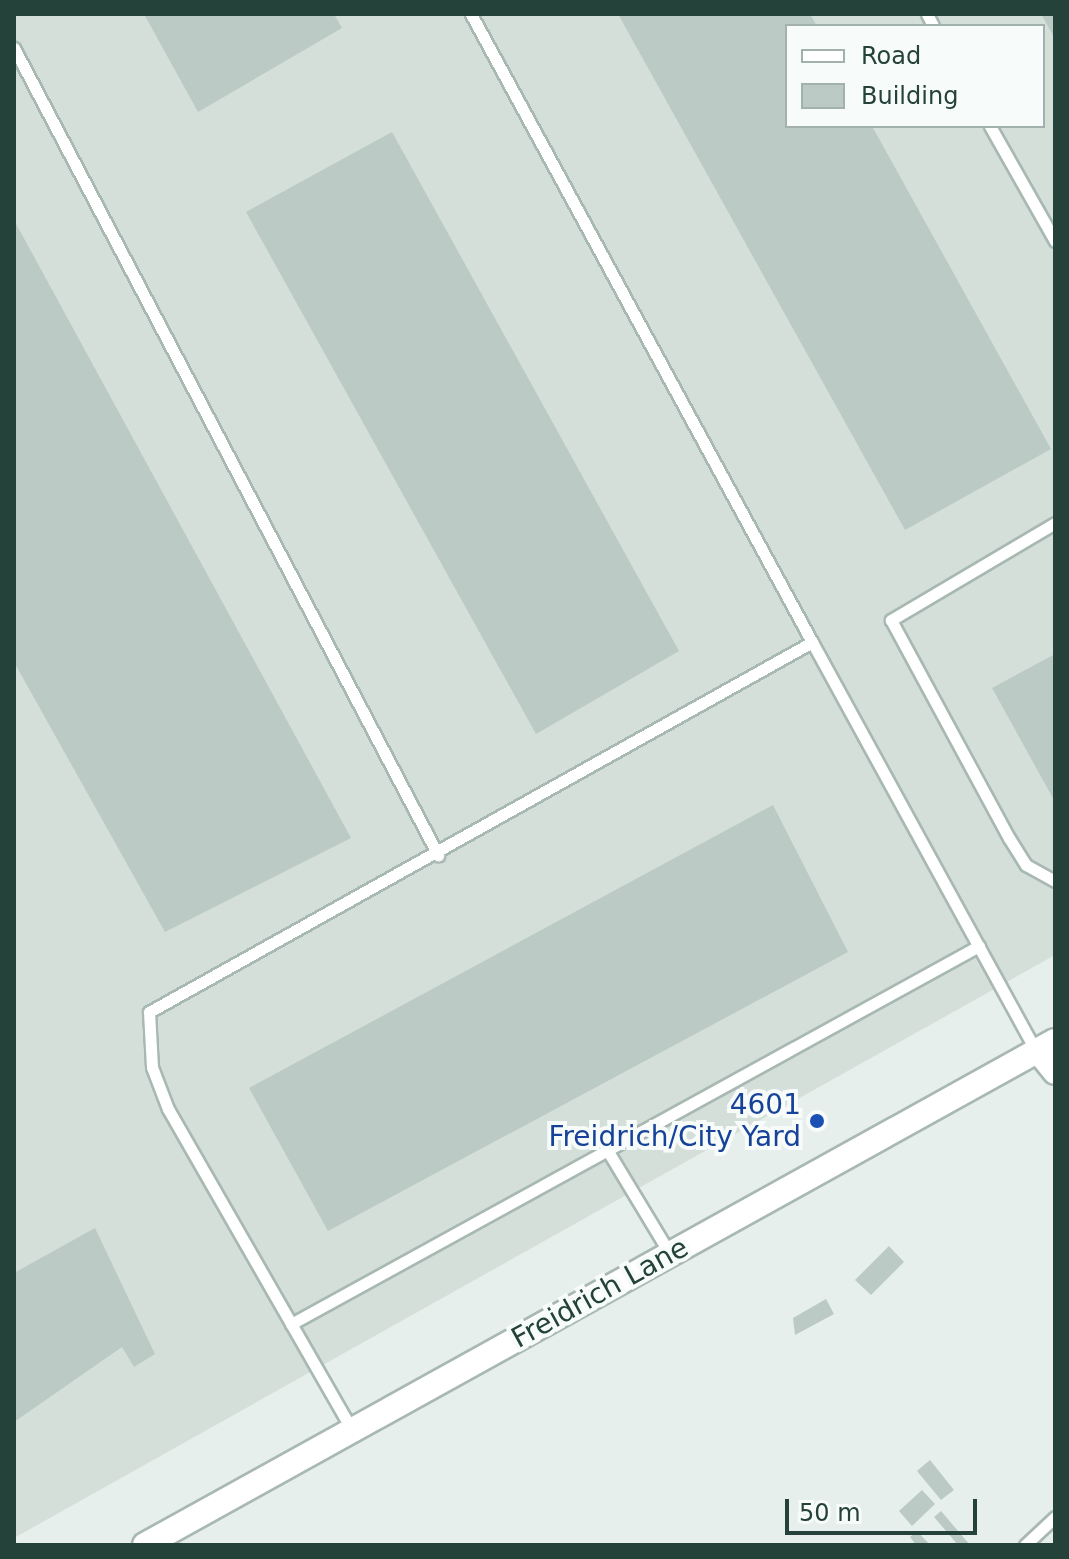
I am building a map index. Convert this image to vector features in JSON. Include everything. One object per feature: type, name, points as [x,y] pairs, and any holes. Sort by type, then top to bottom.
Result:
[{"type":"street","points":[[1046,1046],[1055,1073]]},
{"type":"street","name":"Freidrich Lane","points":[[145,1545],[1046,1046]]},
{"type":"lane","points":[[471,14],[979,946],[1046,1046]]},
{"type":"lane","points":[[14,48],[438,855]]},
{"type":"lane","points":[[991,128],[1055,241]]},
{"type":"lane","points":[[1055,523],[891,620],[1009,838],[1026,865],[1055,881]]},
{"type":"lane","points":[[352,1430],[168,1109],[152,1067],[149,1012],[438,855],[812,642]]},
{"type":"lane","points":[[291,1324],[606,1148],[979,946]]},
{"type":"lane","points":[[606,1148],[670,1254]]},
{"type":"lane","points":[[1025,1545],[1055,1517]]},
{"type":"shaded area","points":[[14,14],[1055,14],[1055,955],[14,1538]]},
{"type":"building","points":[[144,14],[334,14],[342,28],[198,112]]},
{"type":"building","points":[[618,14],[810,14],[816,24],[785,24],[785,128],[873,128],[1051,449],[905,530]]},
{"type":"building","points":[[1041,14],[1055,14],[1055,39]]},
{"type":"building","points":[[392,132],[679,651],[536,734],[246,212]]},
{"type":"building","points":[[14,220],[351,838],[165,932],[14,662]]},
{"type":"building","points":[[1055,654],[1055,802],[992,688]]},
{"type":"building","points":[[773,805],[848,952],[328,1231],[249,1088]]},
{"type":"building","points":[[95,1228],[155,1354],[134,1367],[122,1347],[14,1422],[14,1273]]},
{"type":"building","points":[[889,1246],[904,1262],[871,1295],[855,1280]]},
{"type":"building","points":[[826,1299],[834,1314],[795,1335],[793,1318]]},
{"type":"building","points":[[930,1460],[954,1490],[941,1500],[917,1471]]},
{"type":"building","points":[[922,1490],[935,1504],[912,1526],[899,1511]]},
{"type":"building","points":[[941,1511],[970,1545],[958,1545],[934,1517]]},
{"type":"building","points":[[917,1531],[930,1545],[916,1545],[910,1537]]},
{"type":"place","name":"4601 Freidrich/City Yard","points":[[817,1121]]}]
